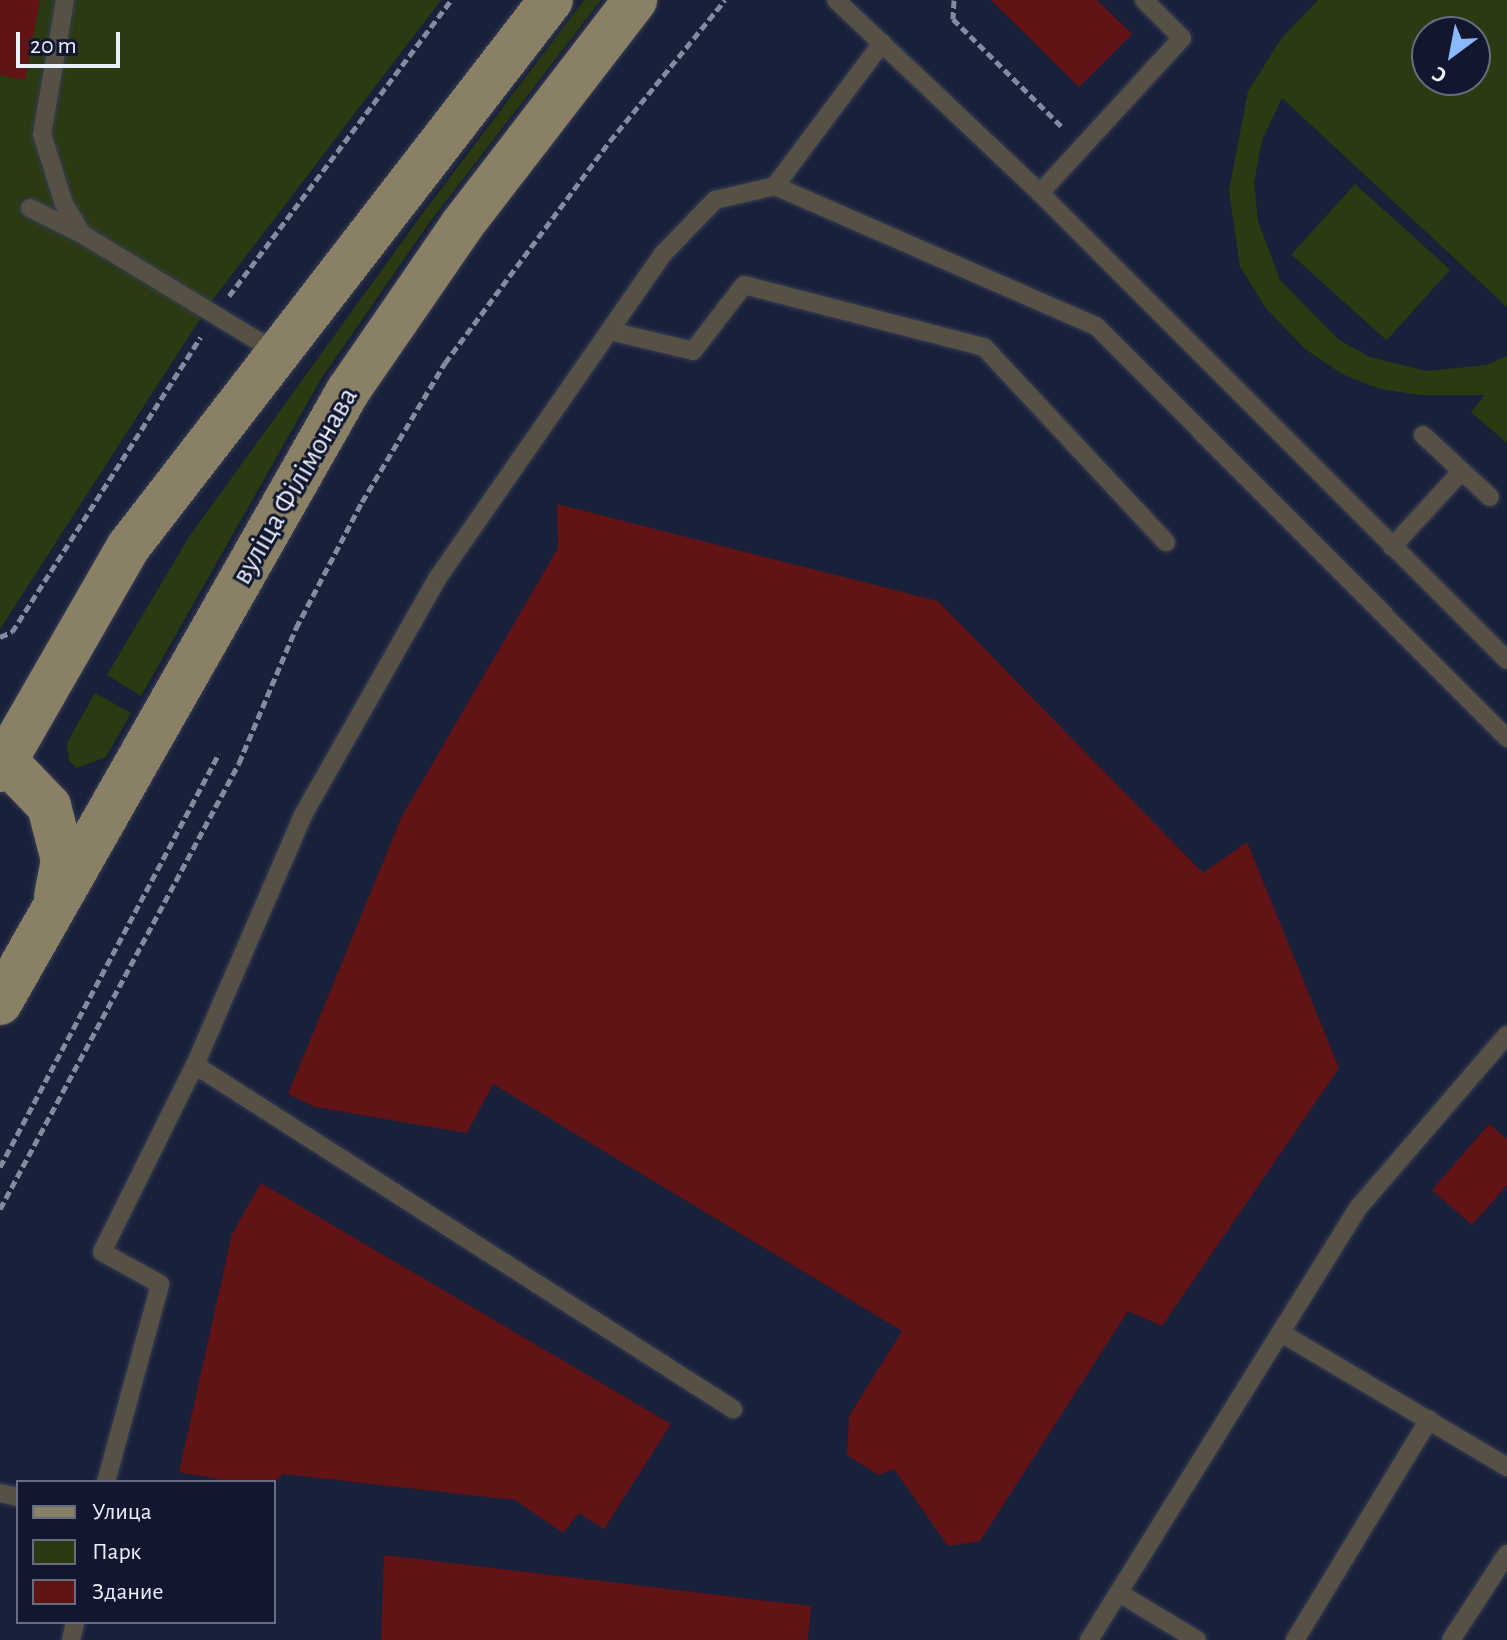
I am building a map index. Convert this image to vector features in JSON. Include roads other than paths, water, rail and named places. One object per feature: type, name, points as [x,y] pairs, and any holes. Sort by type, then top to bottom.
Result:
[{"type":"main road","points":[[51,913],[63,860],[57,829],[36,787],[2,762],[129,546],[280,355],[551,0]]},
{"type":"main road","name":"вуліца Філімонава","points":[[0,1003],[348,391],[462,225],[635,0]]},
{"type":"lane","points":[[65,0],[42,134],[64,204],[82,234]]},
{"type":"lane","points":[[836,0],[1040,193],[1507,660]]},
{"type":"lane","points":[[1040,193],[1182,38],[1144,0]]},
{"type":"lane","points":[[775,186],[882,43]]},
{"type":"lane","points":[[107,1480],[160,1284],[102,1252],[195,1065],[303,815],[437,579],[663,254],[715,200],[775,186],[1096,326],[1507,738]]},
{"type":"lane","points":[[30,208],[82,234],[280,355]]},
{"type":"lane","points":[[610,331],[693,351],[744,285],[984,347],[1166,542]]},
{"type":"lane","points":[[1423,435],[1490,497]]},
{"type":"lane","points":[[1392,547],[1462,471]]},
{"type":"lane","points":[[1089,1640],[1283,1334],[1358,1208],[1507,1035]]},
{"type":"lane","points":[[195,1065],[733,1409]]},
{"type":"lane","points":[[1283,1334],[1507,1467]]},
{"type":"lane","points":[[1295,1640],[1429,1420]]},
{"type":"lane","points":[[1451,1640],[1507,1554]]},
{"type":"lane","points":[[1119,1593],[1197,1640]]}]
